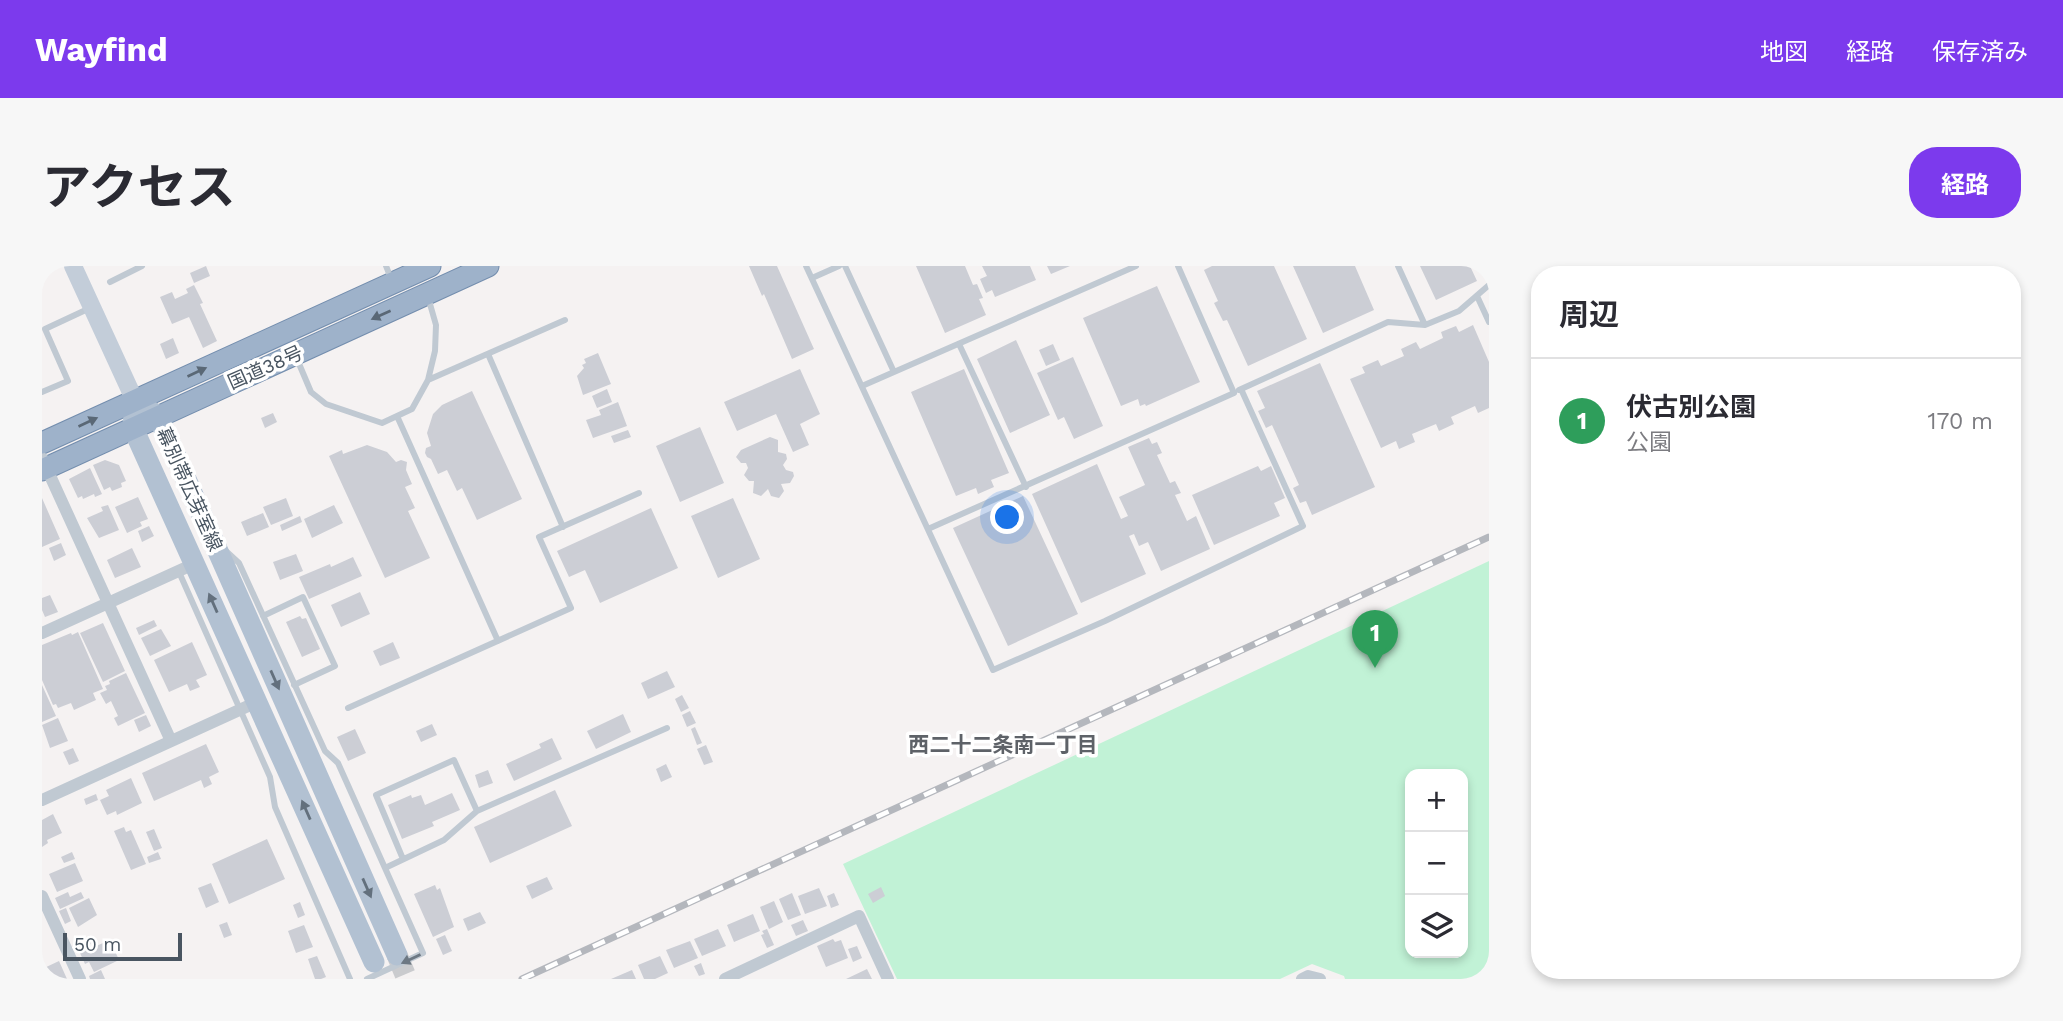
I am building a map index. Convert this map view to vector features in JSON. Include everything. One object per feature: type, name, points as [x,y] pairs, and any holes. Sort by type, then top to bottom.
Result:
[{"type":"highway","name":"国道38号","points":[[42,443],[135,401],[389,274],[430,266]]},
{"type":"highway","name":"国道38号","points":[[43,465],[133,428],[488,266]]},
{"type":"main road","points":[[73,266],[135,401]]},
{"type":"main road","name":"幕別帯広芽室線","points":[[370,970],[187,567],[133,428],[135,401],[158,416],[397,955]]},
{"type":"street","points":[[43,465],[171,741]]},
{"type":"street","points":[[42,634],[187,567]]},
{"type":"street","points":[[42,800],[248,706]]},
{"type":"street","points":[[42,897],[80,979]]},
{"type":"street","points":[[725,979],[859,916],[888,979]]},
{"type":"street","points":[[1302,979],[1308,976],[1320,979]]},
{"type":"lane","points":[[110,282],[142,266]]},
{"type":"lane","points":[[806,266],[993,670],[1105,621],[1303,526],[1178,266]]},
{"type":"lane","points":[[812,278],[839,266]]},
{"type":"lane","points":[[845,266],[894,372]]},
{"type":"lane","points":[[862,386],[1136,266]]},
{"type":"lane","points":[[1398,266],[1425,325]]},
{"type":"lane","points":[[928,529],[1388,322],[1425,325],[1459,311],[1489,285]]},
{"type":"lane","points":[[295,354],[312,391],[326,404],[382,423],[412,409],[428,380],[435,351],[436,325],[427,295]]},
{"type":"lane","points":[[1477,296],[1489,322]]},
{"type":"lane","points":[[42,392],[68,381],[45,329],[92,307]]},
{"type":"lane","points":[[428,380],[565,320]]},
{"type":"lane","points":[[959,344],[1026,486]]},
{"type":"lane","points":[[488,354],[563,527]]},
{"type":"lane","points":[[397,416],[498,640]]},
{"type":"lane","points":[[348,708],[571,608],[539,537],[639,493]]},
{"type":"lane","points":[[211,536],[239,563],[325,751],[338,763],[423,953],[370,970]]},
{"type":"lane","points":[[263,616],[303,597],[335,666],[294,685]]},
{"type":"lane","points":[[248,706],[270,777],[275,807],[350,979]]},
{"type":"lane","points":[[385,868],[444,840],[477,811],[667,727]]},
{"type":"lane","points":[[403,859],[376,795],[454,760],[477,811]]},
{"type":"green space","points":[[1489,561],[1489,979],[1345,979],[1344,976],[1312,964],[1280,979],[897,979],[843,864]]},
{"type":"building","points":[[206,266],[210,276],[194,283],[190,273]]},
{"type":"building","points":[[749,266],[777,266],[814,349],[792,359]]},
{"type":"building","points":[[916,266],[965,266],[973,285],[977,284],[983,298],[979,299],[986,315],[945,333]]},
{"type":"building","points":[[982,266],[1030,266],[1036,280],[995,297],[992,290],[986,293],[980,279],[987,276]]},
{"type":"building","points":[[1047,266],[1070,266],[1051,274]]},
{"type":"building","points":[[1212,266],[1274,266],[1307,339],[1248,366],[1227,320],[1223,321],[1214,303],[1218,301],[1204,270]]},
{"type":"building","points":[[1293,266],[1355,266],[1374,310],[1323,333]]},
{"type":"building","points":[[1420,266],[1470,266],[1477,281],[1436,300]]},
{"type":"building","points":[[194,285],[217,341],[203,348],[189,317],[172,324],[160,297],[172,292],[175,299],[188,293],[186,289]]},
{"type":"building","points":[[1157,286],[1200,382],[1146,406],[1140,406],[1138,399],[1121,406],[1083,318]]},
{"type":"building","points":[[1473,325],[1489,362],[1489,408],[1478,413],[1475,406],[1451,417],[1454,424],[1439,431],[1436,424],[1412,434],[1415,442],[1399,449],[1396,441],[1381,448],[1350,379],[1365,373],[1362,367],[1378,360],[1381,366],[1404,356],[1401,349],[1416,342],[1420,349],[1443,338],[1441,332],[1456,326],[1459,332]]},
{"type":"building","points":[[173,338],[179,353],[166,359],[160,344]]},
{"type":"building","points":[[1016,340],[1050,415],[1010,433],[977,359]]},
{"type":"building","points":[[1053,344],[1060,360],[1046,366],[1039,350]]},
{"type":"building","points":[[598,353],[611,384],[583,395],[577,376],[584,368],[584,359]]},
{"type":"building","points":[[1073,357],[1103,426],[1074,439],[1064,417],[1058,420],[1037,373]]},
{"type":"building","points":[[1320,363],[1375,487],[1312,515],[1306,501],[1300,503],[1293,488],[1299,485],[1272,425],[1266,428],[1258,411],[1265,408],[1257,391]]},
{"type":"building","points":[[800,369],[820,414],[800,424],[809,445],[793,452],[776,414],[737,431],[724,402]]},
{"type":"building","points":[[964,369],[1009,473],[991,480],[994,487],[978,494],[976,488],[956,496],[911,392]]},
{"type":"building","points":[[607,389],[612,402],[597,408],[592,396]]},
{"type":"building","points":[[472,391],[522,499],[477,520],[462,488],[457,491],[447,470],[438,474],[425,453],[426,448],[431,446],[427,433],[433,414],[442,405]]},
{"type":"building","points":[[618,402],[627,426],[593,438],[586,420],[601,415],[599,410]]},
{"type":"building","points":[[273,413],[277,422],[265,428],[261,418]]},
{"type":"building","points":[[700,427],[724,483],[680,502],[656,446]]},
{"type":"building","points":[[628,430],[631,437],[614,443],[611,436]]},
{"type":"building","points":[[770,437],[778,440],[778,452],[786,454],[787,459],[783,465],[786,470],[793,472],[794,476],[790,483],[781,484],[784,491],[779,498],[771,496],[768,489],[761,496],[753,493],[754,481],[749,481],[744,475],[748,468],[746,463],[741,463],[736,457],[741,450]]},
{"type":"building","points":[[1149,438],[1152,444],[1157,442],[1162,453],[1157,455],[1170,483],[1175,481],[1181,493],[1175,495],[1187,521],[1196,516],[1210,549],[1161,571],[1148,542],[1139,546],[1134,534],[1129,536],[1146,574],[1081,603],[1032,494],[1097,464],[1121,519],[1128,516],[1119,497],[1145,485],[1128,447]]},
{"type":"building","points":[[367,445],[387,452],[396,462],[407,462],[406,470],[412,484],[405,487],[415,508],[408,511],[430,558],[385,578],[329,456],[342,450],[343,454]]},
{"type":"building","points":[[105,460],[119,465],[126,481],[121,483],[122,487],[112,491],[110,487],[104,490],[93,465]]},
{"type":"building","points":[[1258,466],[1261,471],[1271,466],[1285,498],[1274,503],[1280,516],[1214,545],[1192,495]]},
{"type":"building","points":[[90,468],[102,494],[78,498],[69,479]]},
{"type":"building","points":[[1023,496],[1078,614],[1008,646],[953,528]]},
{"type":"building","points":[[138,497],[148,519],[140,522],[142,526],[127,533],[115,507]]},
{"type":"building","points":[[42,498],[60,539],[42,547]]},
{"type":"building","points":[[286,498],[293,516],[271,525],[263,507]]},
{"type":"building","points":[[733,498],[760,559],[718,578],[691,516]]},
{"type":"building","points":[[108,505],[119,530],[99,538],[87,518],[103,511],[101,507]]},
{"type":"building","points":[[334,505],[343,523],[312,538],[304,519]]},
{"type":"building","points":[[651,508],[678,568],[600,603],[585,570],[569,577],[557,551]]},
{"type":"building","points":[[263,513],[269,527],[247,536],[241,522]]},
{"type":"building","points":[[300,516],[302,522],[282,531],[280,525]]},
{"type":"building","points":[[149,526],[154,536],[142,542],[138,531]]},
{"type":"building","points":[[61,543],[66,555],[54,561],[49,548]]},
{"type":"building","points":[[132,548],[141,567],[115,578],[107,560]]},
{"type":"building","points":[[296,554],[303,571],[280,580],[273,562]]},
{"type":"building","points":[[353,557],[362,576],[309,599],[299,577]]},
{"type":"building","points":[[360,592],[370,614],[341,627],[331,605]]},
{"type":"building","points":[[50,595],[58,612],[45,617],[42,598]]},
{"type":"building","points":[[300,616],[302,619],[306,618],[320,649],[302,657],[286,622]]},
{"type":"building","points":[[154,620],[157,626],[139,635],[136,628]]},
{"type":"building","points":[[103,623],[125,671],[103,682],[80,633]]},
{"type":"building","points":[[161,629],[171,646],[150,656],[141,638]]},
{"type":"building","points":[[78,632],[103,689],[93,693],[96,700],[74,710],[71,703],[58,708],[56,704],[53,705],[42,680],[42,645]]},
{"type":"building","points":[[192,642],[207,675],[196,680],[200,687],[190,691],[187,684],[169,692],[154,660]]},
{"type":"building","points":[[393,642],[400,658],[380,666],[373,651]]},
{"type":"building","points":[[667,671],[675,687],[648,699],[641,683]]},
{"type":"building","points":[[126,673],[145,713],[118,726],[114,718],[118,716],[111,701],[106,704],[100,693],[107,690],[105,686],[110,684],[109,681]]},
{"type":"building","points":[[42,685],[56,716],[42,722]]},
{"type":"building","points":[[682,695],[689,708],[681,712],[675,699]]},
{"type":"building","points":[[690,711],[696,723],[687,727],[682,715]]},
{"type":"building","points":[[623,714],[631,732],[596,749],[587,731]]},
{"type":"building","points":[[146,715],[151,726],[139,732],[134,720]]},
{"type":"building","points":[[58,718],[68,741],[50,748],[42,725]]},
{"type":"building","points":[[432,724],[437,735],[421,742],[416,731]]},
{"type":"building","points":[[695,727],[702,743],[697,745],[691,729]]},
{"type":"building","points":[[355,729],[366,753],[348,761],[337,737]]},
{"type":"building","points":[[552,738],[562,759],[514,781],[506,764],[541,748],[539,744]]},
{"type":"building","points":[[206,744],[219,772],[209,777],[212,784],[204,788],[201,780],[154,801],[142,773]]},
{"type":"building","points":[[706,745],[713,762],[704,765],[697,749]]},
{"type":"building","points":[[73,748],[79,761],[69,765],[63,752]]},
{"type":"building","points":[[666,764],[672,777],[661,782],[656,769]]},
{"type":"building","points":[[488,770],[493,783],[479,788],[475,775]]},
{"type":"building","points":[[131,778],[142,803],[117,815],[116,811],[107,815],[100,800],[109,796],[106,790]]},
{"type":"building","points":[[555,790],[572,826],[490,863],[474,827]]},
{"type":"building","points":[[452,793],[460,810],[432,822],[434,826],[402,839],[388,805],[411,795],[412,798],[421,795],[425,805]]},
{"type":"building","points":[[96,794],[98,800],[86,805],[84,799]]},
{"type":"building","points":[[53,814],[62,833],[47,840],[48,843],[42,847],[42,820]]},
{"type":"building","points":[[124,827],[126,832],[131,830],[146,864],[131,870],[114,831]]},
{"type":"building","points":[[154,829],[162,848],[154,851],[146,832]]},
{"type":"building","points":[[267,839],[285,879],[229,904],[212,864]]},
{"type":"building","points":[[72,852],[75,859],[64,863],[61,857]]},
{"type":"building","points":[[158,852],[161,859],[149,863],[147,857]]},
{"type":"building","points":[[75,863],[83,881],[57,892],[49,874]]},
{"type":"building","points":[[547,877],[553,889],[532,899],[526,886]]},
{"type":"building","points":[[211,883],[219,902],[206,908],[198,888]]},
{"type":"building","points":[[435,885],[437,890],[440,888],[454,927],[433,937],[414,894]]},
{"type":"building","points":[[881,887],[885,896],[873,903],[868,894]]},
{"type":"building","points":[[819,888],[827,906],[805,914],[798,896]]},
{"type":"building","points":[[68,892],[70,897],[81,892],[84,898],[60,909],[55,898]]},
{"type":"building","points":[[792,893],[801,915],[788,920],[779,899]]},
{"type":"building","points":[[834,893],[839,905],[831,908],[827,896]]},
{"type":"building","points":[[89,898],[97,915],[78,927],[69,908]]},
{"type":"building","points":[[774,901],[783,922],[769,929],[760,907]]},
{"type":"building","points":[[300,902],[305,915],[298,918],[293,905]]},
{"type":"building","points":[[66,908],[71,921],[65,924],[59,911]]},
{"type":"building","points":[[480,912],[486,923],[468,931],[463,919]]},
{"type":"building","points":[[753,914],[760,931],[734,942],[727,925]]},
{"type":"building","points":[[803,920],[808,931],[796,936],[791,925]]},
{"type":"building","points":[[227,922],[232,935],[224,938],[219,925]]},
{"type":"building","points":[[304,925],[313,947],[296,953],[288,931]]},
{"type":"building","points":[[718,929],[726,946],[702,956],[694,939]]},
{"type":"building","points":[[767,929],[774,945],[767,948],[761,935],[764,934],[762,931]]},
{"type":"building","points":[[445,935],[452,951],[443,955],[436,939]]},
{"type":"building","points":[[89,937],[91,944],[78,949],[75,943]]},
{"type":"building","points":[[833,939],[835,942],[841,940],[848,958],[826,967],[817,946]]},
{"type":"building","points":[[110,940],[119,960],[94,972],[89,962],[85,964],[80,953]]},
{"type":"building","points":[[690,941],[698,958],[674,968],[666,950]]},
{"type":"building","points":[[857,946],[862,958],[853,962],[848,949]]},
{"type":"building","points":[[317,956],[326,977],[321,979],[315,979],[308,959]]},
{"type":"building","points":[[660,956],[668,973],[655,979],[644,979],[638,965]]},
{"type":"building","points":[[59,961],[67,979],[42,979],[42,969]]},
{"type":"building","points":[[701,963],[705,974],[699,976],[694,966]]},
{"type":"building","points":[[867,969],[872,979],[846,979]]},
{"type":"building","points":[[101,970],[105,979],[90,979],[89,976]]},
{"type":"building","points":[[632,970],[636,979],[611,979]]},
{"type":"tunnel","points":[[397,955],[407,979]]},
{"type":"railway","points":[[522,979],[1489,537]]},
{"type":"place","name":"伏古別公園","points":[[1375,668]]},
{"type":"district","name":"西二十二条南一丁目","points":[[1003,745]]}]
